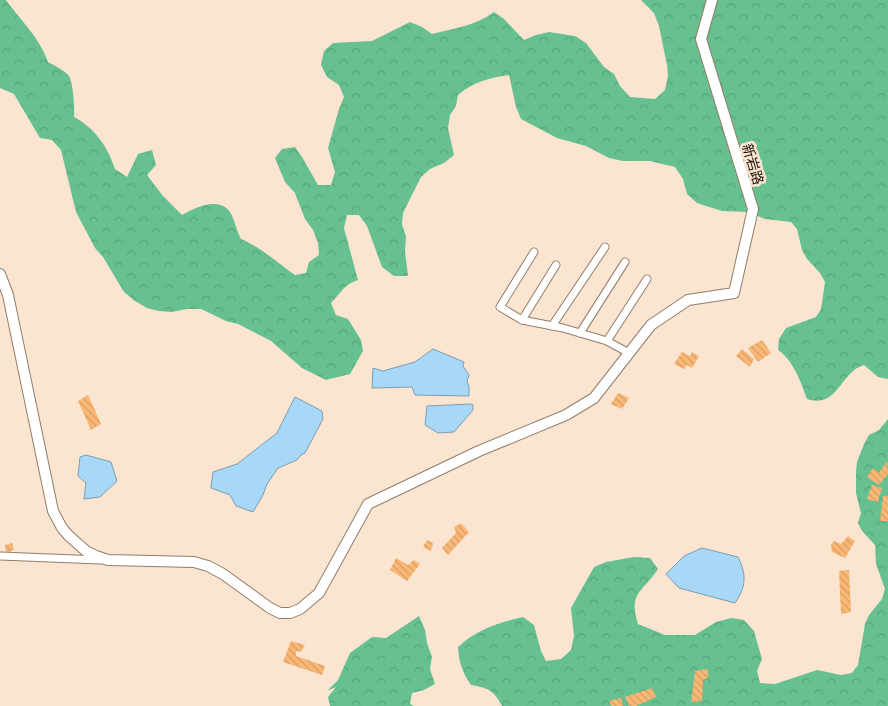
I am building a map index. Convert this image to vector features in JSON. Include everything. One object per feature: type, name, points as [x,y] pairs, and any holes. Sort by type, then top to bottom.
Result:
[{"type":"street","name":"新岩路","points":[[629,353],[651,325],[688,300],[734,293],[753,209],[701,39],[712,0]]},
{"type":"street","points":[[552,326],[605,247]]},
{"type":"street","points":[[0,556],[194,562],[208,566],[223,574],[270,608],[280,613],[300,609],[319,593],[368,504],[480,451],[566,415],[594,398],[629,353],[607,341],[522,320],[500,308],[534,252]]},
{"type":"street","points":[[580,333],[625,262]]},
{"type":"street","points":[[522,320],[556,264]]},
{"type":"street","points":[[0,274],[8,294],[53,511],[62,528],[77,543],[96,556],[108,560]]},
{"type":"street","points":[[607,341],[647,279]]},
{"type":"green space","points":[[0,0],[6,0],[30,30],[45,53],[48,62],[69,76],[72,84],[74,117],[82,121],[100,139],[109,153],[115,169],[127,177],[138,154],[152,150],[156,165],[147,175],[163,196],[182,215],[206,205],[213,204],[225,207],[230,212],[241,239],[262,251],[295,275],[306,273],[309,262],[319,255],[318,243],[313,230],[305,219],[295,193],[285,182],[275,158],[282,149],[295,147],[318,185],[331,185],[335,172],[328,148],[344,97],[339,85],[327,77],[321,65],[324,51],[333,43],[372,41],[410,22],[432,34],[472,24],[494,12],[504,19],[524,40],[549,32],[575,36],[586,43],[604,67],[614,74],[620,86],[630,97],[655,99],[665,90],[668,76],[667,65],[659,26],[654,13],[641,0],[888,0],[888,379],[878,377],[864,365],[849,375],[826,399],[817,401],[807,399],[792,365],[778,350],[779,339],[786,328],[816,317],[821,309],[825,282],[820,273],[807,259],[802,250],[797,229],[791,222],[765,219],[747,212],[722,211],[697,203],[687,194],[683,179],[675,167],[650,161],[623,161],[609,158],[586,146],[557,138],[521,119],[516,107],[509,75],[482,81],[458,95],[456,106],[450,115],[448,128],[454,155],[444,163],[430,169],[421,177],[403,213],[402,224],[406,237],[405,251],[408,276],[394,276],[382,267],[367,226],[359,215],[347,215],[344,228],[358,280],[346,286],[331,303],[336,315],[348,319],[361,340],[363,351],[350,374],[326,380],[302,368],[271,341],[238,324],[226,321],[201,309],[172,312],[147,308],[124,292],[103,257],[95,248],[76,212],[61,150],[52,140],[40,138],[14,94],[0,88]]},
{"type":"green space","points":[[888,419],[888,706],[502,706],[493,693],[482,687],[471,685],[465,676],[458,647],[472,636],[488,628],[523,617],[534,625],[541,651],[546,661],[561,659],[571,650],[574,636],[571,608],[594,567],[606,562],[634,557],[650,558],[658,569],[636,599],[635,613],[638,624],[665,635],[695,635],[716,622],[731,618],[744,620],[754,631],[762,659],[757,671],[760,683],[775,684],[817,670],[841,675],[852,673],[858,665],[865,624],[869,615],[882,599],[885,589],[876,564],[875,545],[862,531],[858,523],[861,513],[856,493],[857,462],[869,435],[879,430]]},
{"type":"green space","points":[[419,616],[432,657],[430,669],[435,684],[424,690],[412,693],[410,704],[414,706],[330,706],[328,697],[336,687],[327,691],[338,680],[350,653],[372,637],[386,638]]},
{"type":"water","points":[[433,349],[464,362],[463,366],[469,375],[467,381],[469,396],[415,395],[412,387],[372,388],[373,368],[383,371],[415,362]]},
{"type":"water","points":[[295,397],[322,411],[323,419],[305,453],[297,460],[278,468],[267,484],[253,512],[236,506],[230,495],[211,488],[213,472],[237,464],[277,433]]},
{"type":"water","points":[[473,405],[473,410],[454,432],[438,433],[425,425],[427,406]]},
{"type":"water","points":[[86,455],[111,462],[117,481],[100,497],[84,499],[86,483],[78,476],[80,457]]},
{"type":"water","points":[[702,548],[738,557],[743,570],[744,581],[735,603],[679,588],[666,574],[684,556]]},
{"type":"building","points":[[762,340],[771,353],[758,362],[748,348]]},
{"type":"building","points":[[742,349],[754,359],[750,367],[736,356]]},
{"type":"building","points":[[682,352],[690,356],[692,352],[699,356],[692,368],[687,365],[684,369],[674,364]]},
{"type":"building","points":[[618,393],[629,398],[622,409],[611,404]]},
{"type":"building","points":[[88,395],[101,424],[91,430],[78,401]]},
{"type":"building","points":[[887,461],[888,474],[879,485],[867,477],[873,468],[879,473]]},
{"type":"building","points":[[872,485],[882,488],[878,502],[867,499]]},
{"type":"building","points":[[883,496],[888,496],[888,521],[880,521]]},
{"type":"building","points":[[461,523],[469,532],[448,555],[442,548],[456,533],[454,527]]},
{"type":"building","points":[[848,536],[855,541],[845,558],[832,552],[831,545],[834,541],[841,544]]},
{"type":"building","points":[[427,540],[433,543],[431,551],[423,547]]},
{"type":"building","points":[[12,543],[14,550],[6,553],[5,545]]},
{"type":"building","points":[[396,558],[408,565],[414,560],[420,564],[407,581],[390,570]]},
{"type":"building","points":[[849,570],[851,612],[841,614],[839,571]]},
{"type":"building","points":[[291,641],[305,645],[301,652],[296,651],[296,656],[325,666],[322,675],[283,662]]},
{"type":"building","points":[[708,669],[708,678],[703,680],[702,701],[691,702],[695,671]]},
{"type":"building","points":[[652,688],[656,697],[636,706],[629,706],[625,697]]},
{"type":"building","points":[[621,698],[623,706],[611,706],[609,701]]}]
